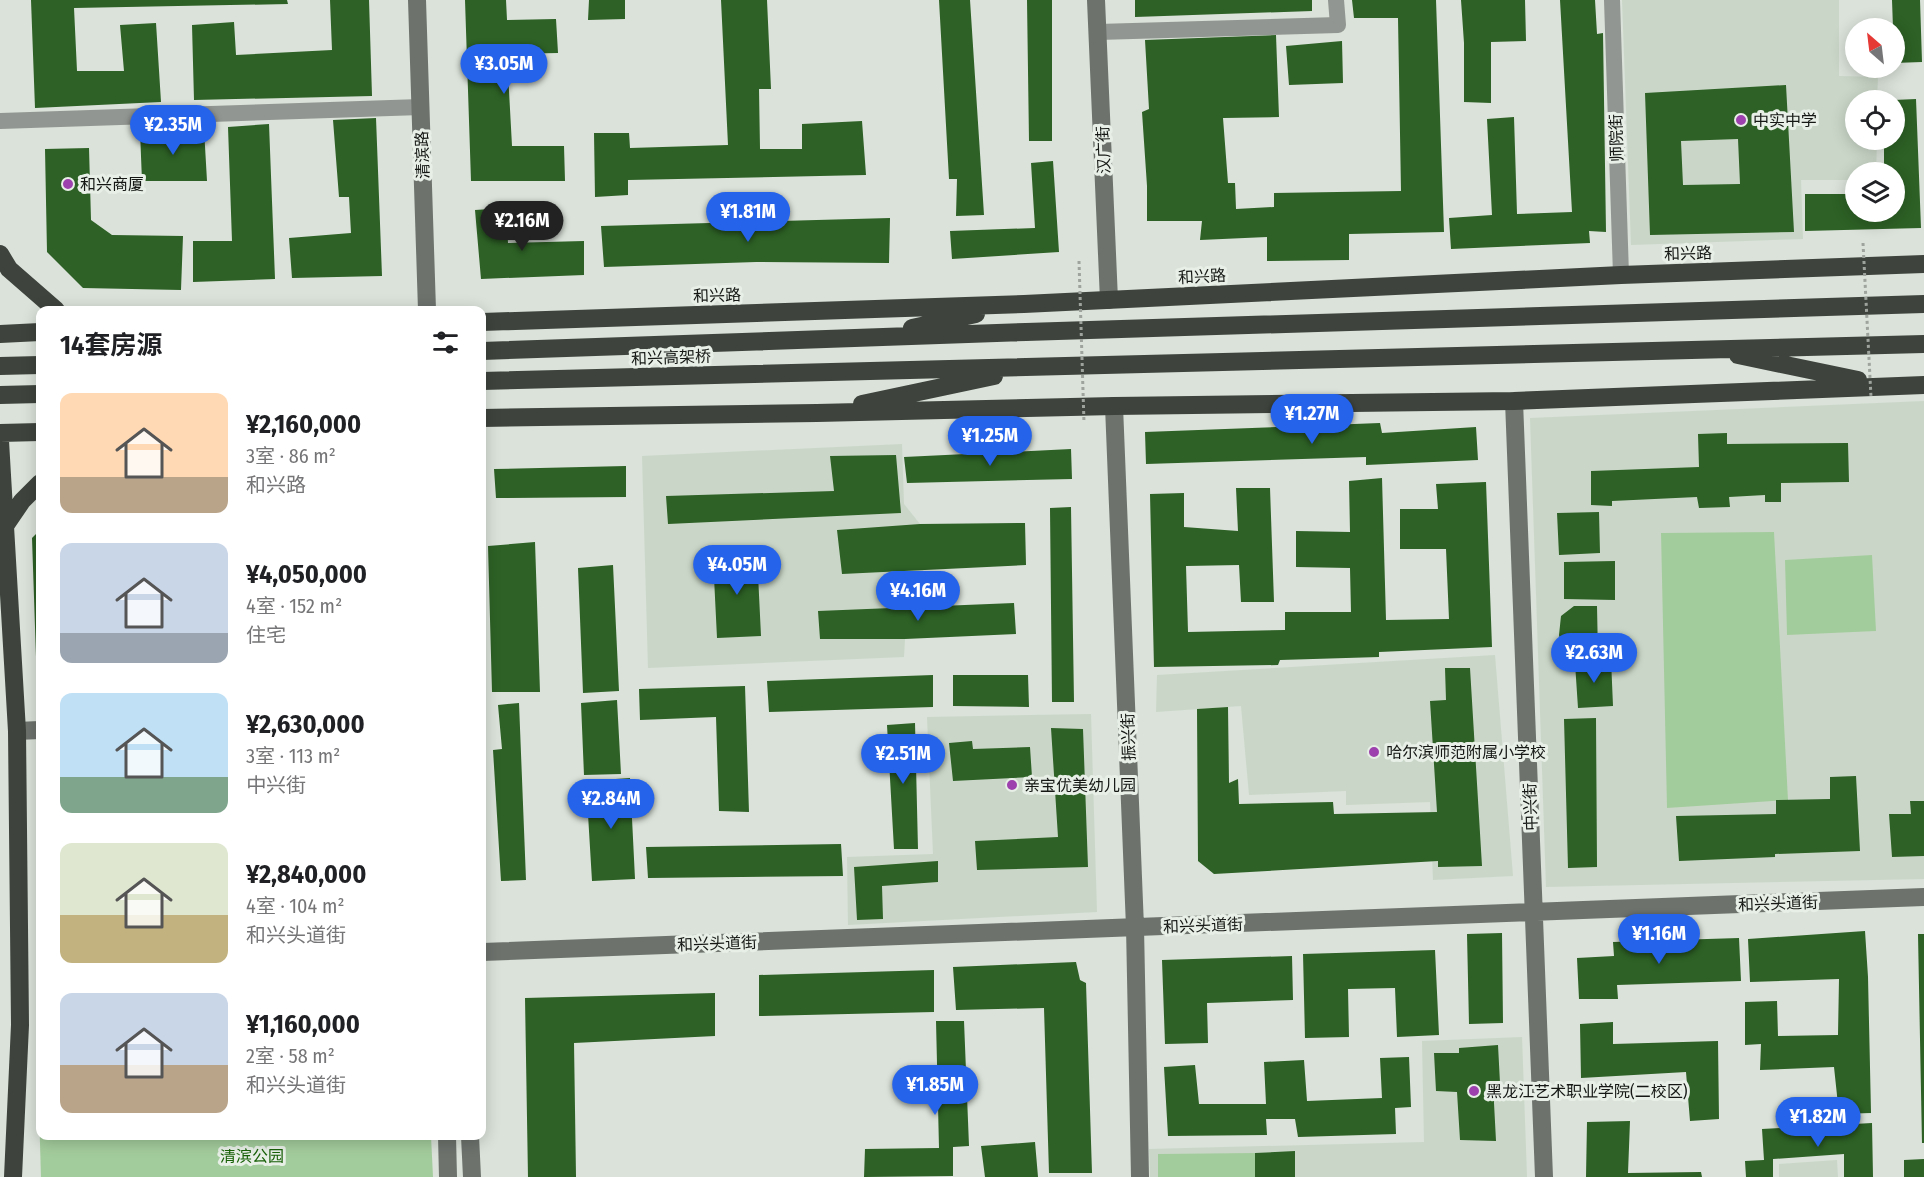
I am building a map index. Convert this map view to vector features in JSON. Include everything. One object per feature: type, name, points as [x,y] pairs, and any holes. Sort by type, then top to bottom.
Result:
[{"type":"highway","points":[[0,254],[9,270],[51,306]]},
{"type":"highway","name":"和兴路","points":[[486,322],[1024,304],[1621,275],[1924,264]]},
{"type":"highway","points":[[860,339],[1024,304]]},
{"type":"highway","points":[[860,339],[1924,304]]},
{"type":"highway","points":[[0,333],[36,332]]},
{"type":"highway","name":"和兴高架桥","points":[[486,351],[860,339]]},
{"type":"highway","points":[[817,413],[1040,367],[1924,344]]},
{"type":"highway","points":[[1707,348],[1887,386]]},
{"type":"highway","points":[[0,366],[36,365]]},
{"type":"highway","name":"和兴高架桥","points":[[486,381],[1040,367]]},
{"type":"highway","points":[[486,418],[1514,401],[1924,386]]},
{"type":"highway","points":[[0,395],[36,394]]},
{"type":"highway","points":[[0,433],[36,432]]},
{"type":"highway","points":[[0,441],[17,731],[20,1024],[13,1177]]},
{"type":"highway","points":[[5,526],[22,501],[36,487]]},
{"type":"street","name":"清滨路","points":[[417,0],[427,306]]},
{"type":"street","name":"汉广街","points":[[1096,0],[1109,300]]},
{"type":"street","points":[[1098,32],[1338,26],[1336,0]]},
{"type":"street","name":"师院街","points":[[1612,0],[1621,275]]},
{"type":"street","points":[[0,121],[421,107]]},
{"type":"street","name":"中兴街","points":[[1514,401],[1544,1177]]},
{"type":"street","name":"振兴街","points":[[1114,406],[1135,927],[1140,1177]]},
{"type":"street","points":[[17,731],[36,730]]},
{"type":"street","name":"和兴头道街","points":[[486,952],[1924,897]]},
{"type":"street","points":[[447,1140],[448,1177]]},
{"type":"street","points":[[470,1140],[472,1177]]},
{"type":"path","points":[[1863,243],[1871,397]]},
{"type":"path","points":[[1079,261],[1084,423]]},
{"type":"shaded area","name":"中实中学","points":[[1622,0],[1839,0],[1839,76],[1878,78],[1877,90],[1845,90],[1845,150],[1877,150],[1876,162],[1845,162],[1845,180],[1801,180],[1803,239],[1631,245]]},
{"type":"shaded area","points":[[1924,401],[1924,879],[1546,887],[1530,418]]},
{"type":"shaded area","points":[[902,444],[904,504],[920,524],[924,569],[902,608],[904,657],[648,668],[642,456]]},
{"type":"shaded area","name":"哈尔滨师范附属小学校","points":[[1495,655],[1513,876],[1433,880],[1430,802],[1346,805],[1346,791],[1249,795],[1241,706],[1156,712],[1157,675]]},
{"type":"shaded area","name":"亲宝优美幼儿园","points":[[1091,714],[1097,912],[848,925],[847,857],[933,854],[927,717]]},
{"type":"shaded area","points":[[1522,1037],[1527,1177],[1150,1177],[1149,1149],[1424,1142],[1422,1041]]},
{"type":"shaded area","points":[[1837,1160],[1838,1177],[1779,1177],[1779,1164]]},
{"type":"green space","points":[[1774,532],[1788,800],[1667,808],[1661,533]]},
{"type":"green space","points":[[1872,555],[1876,631],[1787,635],[1785,560]]},
{"type":"green space","name":"清滨公园","points":[[40,1140],[431,1140],[433,1177],[41,1177]]},
{"type":"green space","points":[[1255,1153],[1255,1177],[1158,1177],[1158,1154]]},
{"type":"building","points":[[31,0],[287,0],[288,4],[74,8],[77,71],[124,71],[120,25],[156,23],[161,102],[35,108]]},
{"type":"building","points":[[330,0],[369,0],[372,96],[194,100],[192,25],[234,22],[236,55],[332,50]]},
{"type":"building","points":[[465,0],[506,0],[507,20],[556,19],[558,53],[507,54],[512,146],[564,146],[565,181],[471,181]]},
{"type":"building","points":[[589,0],[625,0],[625,19],[588,20]]},
{"type":"building","points":[[721,0],[767,0],[771,89],[759,89],[760,149],[802,149],[802,124],[862,121],[866,175],[628,180],[628,195],[595,197],[594,133],[629,133],[630,148],[728,145]]},
{"type":"building","points":[[939,0],[970,0],[984,215],[956,216],[957,179],[949,179]]},
{"type":"building","points":[[1027,0],[1052,0],[1052,141],[1029,141]]},
{"type":"building","points":[[1135,0],[1312,0],[1312,11],[1135,17]]},
{"type":"building","points":[[1352,0],[1436,0],[1444,232],[1349,234],[1349,260],[1267,261],[1267,237],[1200,240],[1202,221],[1147,221],[1142,112],[1149,109],[1145,40],[1276,35],[1279,117],[1223,118],[1228,183],[1235,183],[1236,209],[1274,207],[1274,193],[1401,191],[1398,18],[1354,18]]},
{"type":"building","points":[[1461,0],[1525,0],[1526,41],[1491,42],[1491,103],[1464,102]]},
{"type":"building","points":[[1560,0],[1595,0],[1597,34],[1603,33],[1606,232],[1589,231],[1590,243],[1451,249],[1449,218],[1492,215],[1487,119],[1514,117],[1517,214],[1572,212]]},
{"type":"building","points":[[1892,0],[1920,0],[1922,62],[1905,63],[1905,18],[1893,18]]},
{"type":"building","points":[[1342,41],[1343,83],[1289,85],[1286,46]]},
{"type":"building","points":[[1786,85],[1794,232],[1650,235],[1645,93]],"holes":[[[1738,139],[1740,184],[1683,185],[1681,141]]]},
{"type":"building","points":[[1916,99],[1921,228],[1805,231],[1805,194],[1845,194],[1845,222],[1905,222],[1905,162],[1884,162],[1884,150],[1905,150],[1905,100]]},
{"type":"building","points":[[376,118],[382,276],[292,278],[289,238],[351,233],[349,197],[339,197],[333,120]]},
{"type":"building","points":[[269,124],[275,279],[193,282],[193,241],[232,241],[228,127]]},
{"type":"building","points":[[204,129],[207,181],[142,181],[140,131]]},
{"type":"building","name":"和兴商厦","points":[[89,148],[91,220],[112,235],[183,236],[181,290],[83,288],[47,252],[45,149]]},
{"type":"building","points":[[1053,161],[1059,252],[952,259],[950,231],[1035,228],[1031,163]]},
{"type":"building","points":[[506,208],[508,243],[584,241],[584,275],[481,279],[475,210]]},
{"type":"building","points":[[890,218],[889,263],[756,262],[604,267],[601,226]]},
{"type":"building","points":[[1380,423],[1382,433],[1476,427],[1478,460],[1366,465],[1366,457],[1146,464],[1145,432]]},
{"type":"building","points":[[1727,433],[1727,444],[1848,443],[1849,482],[1781,483],[1781,502],[1765,502],[1765,495],[1729,497],[1730,507],[1699,508],[1697,497],[1612,501],[1612,506],[1591,505],[1591,471],[1699,467],[1698,434]]},
{"type":"building","points":[[1071,449],[1072,479],[907,483],[904,457]]},
{"type":"building","points":[[896,455],[901,513],[668,524],[666,496],[834,491],[830,456]]},
{"type":"building","points":[[626,466],[626,497],[496,498],[494,469]]},
{"type":"building","points":[[1382,478],[1386,620],[1449,619],[1446,549],[1400,549],[1400,509],[1438,509],[1436,484],[1486,482],[1492,647],[1379,652],[1379,657],[1280,660],[1278,665],[1154,667],[1150,494],[1184,493],[1184,527],[1238,531],[1236,488],[1270,488],[1274,602],[1241,602],[1239,565],[1186,566],[1188,632],[1285,630],[1285,612],[1351,612],[1350,568],[1296,567],[1296,531],[1350,532],[1349,481]]},
{"type":"building","points":[[1071,507],[1074,702],[1052,702],[1050,508]]},
{"type":"building","points":[[1599,512],[1600,553],[1559,555],[1557,513]]},
{"type":"building","points":[[1025,523],[1026,565],[842,574],[837,530],[920,524]]},
{"type":"building","points":[[36,534],[36,657],[32,538]]},
{"type":"building","points":[[535,542],[540,692],[492,692],[488,546]]},
{"type":"building","points":[[757,554],[761,636],[717,638],[713,557]]},
{"type":"building","points":[[1615,561],[1615,600],[1564,599],[1564,562]]},
{"type":"building","points":[[613,565],[619,691],[583,693],[578,568]]},
{"type":"building","points":[[1014,603],[1016,634],[905,639],[820,639],[818,611]]},
{"type":"building","points":[[1574,606],[1597,606],[1598,655],[1583,657],[1561,647],[1559,635],[1561,616]]},
{"type":"building","points":[[1611,659],[1613,706],[1578,708],[1575,663]]},
{"type":"building","points":[[1445,668],[1470,668],[1482,866],[1438,867],[1438,861],[1214,874],[1198,861],[1197,709],[1228,707],[1229,783],[1238,779],[1239,804],[1333,802],[1334,814],[1437,812],[1430,701],[1446,700]]},
{"type":"building","points":[[933,675],[933,707],[769,712],[767,681]]},
{"type":"building","points":[[953,675],[1028,675],[1029,707],[953,706]]},
{"type":"building","points":[[745,686],[749,812],[719,811],[716,717],[640,720],[639,689]]},
{"type":"building","points":[[617,700],[621,774],[584,775],[581,703]]},
{"type":"building","points":[[519,703],[526,880],[501,881],[493,750],[502,749],[498,705]]},
{"type":"building","points":[[1596,718],[1597,867],[1568,868],[1564,719]]},
{"type":"building","points":[[915,723],[918,849],[894,849],[887,725]]},
{"type":"building","points":[[1051,728],[1083,729],[1088,867],[977,870],[975,841],[1058,837]]},
{"type":"building","points":[[972,741],[973,749],[1030,747],[1032,777],[953,781],[949,743]]},
{"type":"building","points":[[1856,776],[1860,851],[1679,861],[1676,816],[1776,814],[1776,800],[1830,799],[1830,777]]},
{"type":"building","points":[[630,778],[635,879],[592,881],[586,781]]},
{"type":"building","points":[[1910,801],[1924,801],[1924,856],[1892,857],[1889,814],[1911,814]]},
{"type":"building","points":[[841,844],[843,876],[648,878],[646,847]]},
{"type":"building","points":[[938,861],[938,882],[882,886],[883,919],[857,920],[854,867]]},
{"type":"building","points":[[1865,931],[1871,1113],[1839,1114],[1834,1067],[1760,1070],[1761,1044],[1745,1045],[1745,1002],[1777,1001],[1778,1036],[1838,1035],[1839,979],[1750,982],[1748,939]]},
{"type":"building","points":[[1502,933],[1503,1023],[1469,1024],[1467,934]]},
{"type":"building","points":[[1918,934],[1924,934],[1924,1143],[1922,1143]]},
{"type":"building","points":[[1739,938],[1741,981],[1617,985],[1618,999],[1579,999],[1577,958],[1614,956],[1613,942]]},
{"type":"building","points":[[1435,950],[1439,1035],[1397,1037],[1395,988],[1348,989],[1349,1037],[1305,1038],[1303,954]]},
{"type":"building","points":[[1292,956],[1293,1000],[1207,1003],[1208,1043],[1165,1044],[1162,960]]},
{"type":"building","points":[[1076,962],[1080,980],[1086,983],[1092,1173],[1049,1173],[1044,1008],[956,1010],[953,967]]},
{"type":"building","points":[[934,970],[934,1012],[759,1016],[759,975]]},
{"type":"building","points":[[715,993],[715,1036],[574,1043],[576,1177],[528,1177],[525,998]]},
{"type":"building","points":[[936,1021],[964,1021],[969,1146],[953,1147],[953,1176],[864,1177],[865,1149],[939,1148]]},
{"type":"building","points":[[1613,1022],[1613,1044],[1718,1041],[1719,1119],[1690,1121],[1686,1072],[1581,1078],[1580,1024]]},
{"type":"building","points":[[1498,1045],[1500,1083],[1493,1084],[1496,1141],[1460,1140],[1457,1092],[1436,1091],[1434,1053],[1459,1053],[1459,1048]]},
{"type":"building","points":[[1409,1057],[1411,1107],[1395,1108],[1396,1134],[1298,1137],[1295,1119],[1266,1119],[1267,1135],[1168,1136],[1164,1067],[1195,1065],[1199,1104],[1266,1104],[1264,1062],[1304,1060],[1307,1101],[1382,1098],[1380,1058]]},
{"type":"building","points":[[1630,1121],[1628,1173],[1701,1172],[1702,1177],[1586,1177],[1587,1122]]},
{"type":"building","points":[[1872,1123],[1873,1177],[1844,1177],[1844,1154],[1773,1159],[1773,1177],[1746,1177],[1745,1161],[1764,1160],[1762,1129]]},
{"type":"building","points":[[1035,1142],[1038,1177],[985,1177],[981,1146]]},
{"type":"building","points":[[1295,1151],[1295,1177],[1255,1177],[1255,1153]]},
{"type":"building","points":[[1924,1159],[1924,1177],[1904,1177],[1904,1160]]},
{"type":"place","name":"中实中学","points":[[1741,120]]},
{"type":"place","name":"和兴商厦","points":[[68,184]]},
{"type":"place","name":"哈尔滨师范附属小学校","points":[[1374,752]]},
{"type":"place","name":"亲宝优美幼儿园","points":[[1012,785]]},
{"type":"place","name":"黑龙江艺术职业学院(二校区)","points":[[1474,1091]]}]
